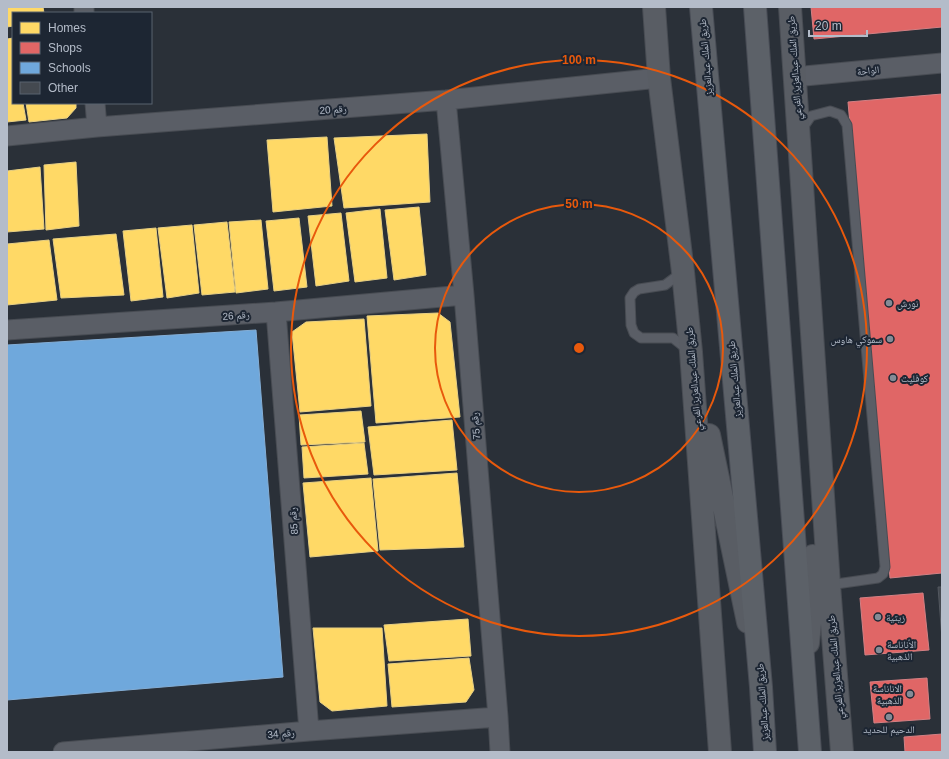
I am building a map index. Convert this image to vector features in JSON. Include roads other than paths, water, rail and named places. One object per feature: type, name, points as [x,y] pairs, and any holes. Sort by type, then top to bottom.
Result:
[{"type":"main road","name":"طريق الملك عبدالعزيز الفرعي","points":[[654,7],[659,78],[683,272],[691,352],[720,752]]},
{"type":"main road","name":"طريق الملك عبدالعزيز","points":[[701,7],[761,687],[765,752]]},
{"type":"main road","points":[[755,7],[810,752]]},
{"type":"main road","name":"طريق الملك عبدالعزيز الفرعي","points":[[790,7],[829,585],[842,752]]},
{"type":"main road","points":[[804,676],[814,584],[807,409],[814,349]]},
{"type":"main road","points":[[691,352],[761,687]]},
{"type":"street","name":"الواحة","points":[[794,77],[942,63]]},
{"type":"street","name":"رقم 20","points":[[7,136],[97,127],[446,100],[659,78]]},
{"type":"street","name":"رقم 75","points":[[446,100],[464,295],[500,752]]},
{"type":"street","points":[[95,104],[97,127]]},
{"type":"street","name":"رقم 26","points":[[7,330],[276,312],[464,295]]},
{"type":"street","name":"رقم 85","points":[[276,312],[309,731]]},
{"type":"street","name":"رقم 34","points":[[63,752],[309,731],[498,717]]},
{"type":"lane","points":[[798,136],[811,116],[830,111],[841,115],[847,125],[885,567],[883,574],[878,578],[829,585]]},
{"type":"lane","points":[[683,272],[665,286],[638,289],[634,292],[630,298],[631,325],[634,333],[641,338],[672,338],[691,352]]},
{"type":"place","name":"نورش","points":[[889,303]]},
{"type":"place","name":"سموكي هاوس","points":[[890,339]]},
{"type":"place","name":"كوفليت","points":[[893,378]]},
{"type":"place","name":"زيتية","points":[[878,617]]},
{"type":"place","name":"الأناناسة الذهبية","points":[[879,650]]},
{"type":"place","name":"الاناناسة الذهبية","points":[[910,694]]},
{"type":"place","name":"الدحيم للحديد","points":[[889,717]]}]
